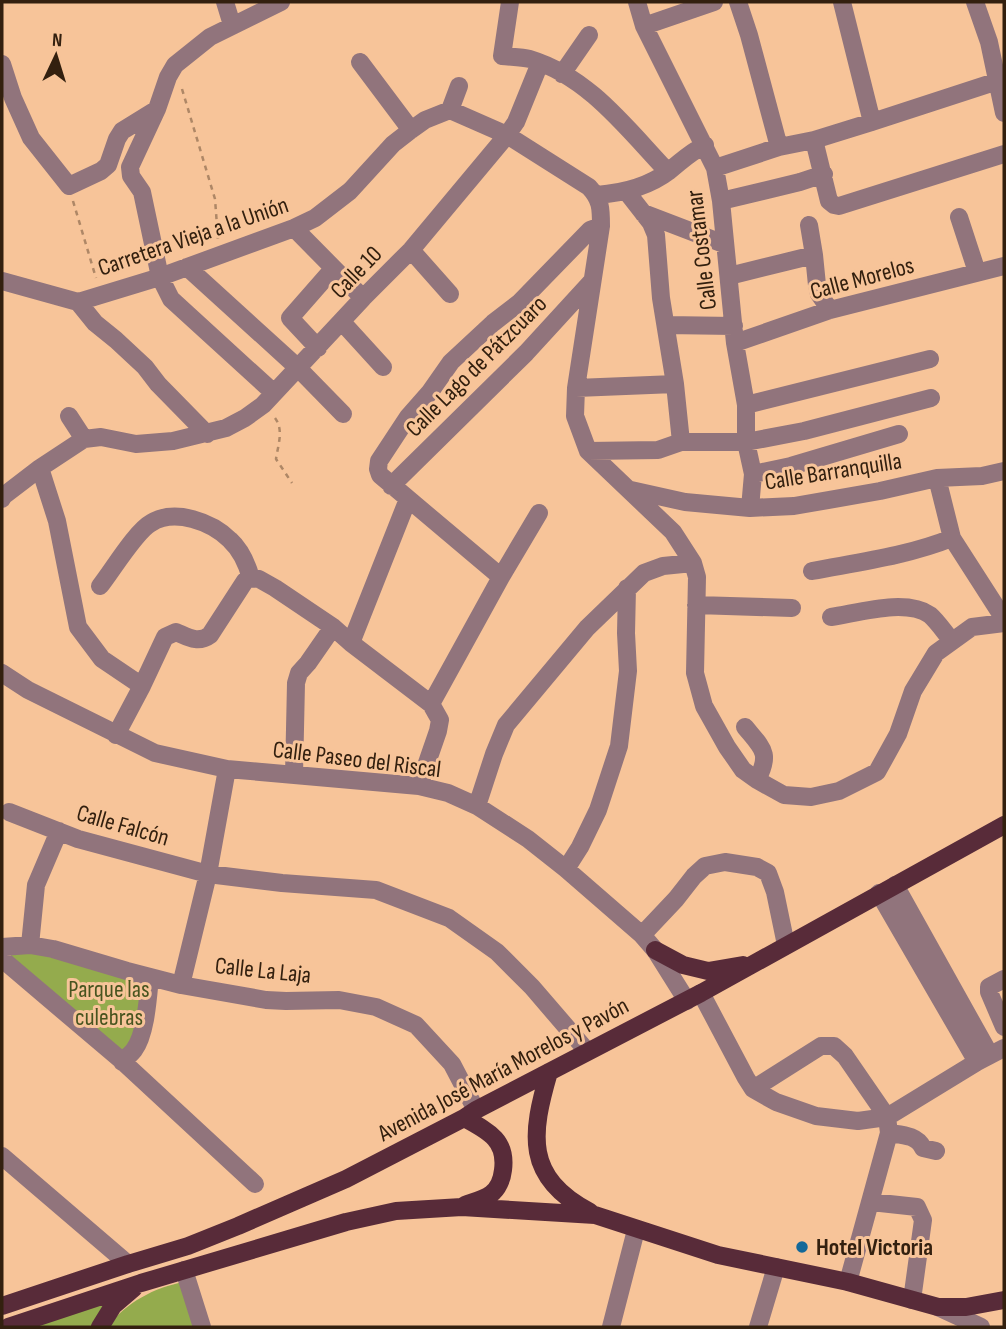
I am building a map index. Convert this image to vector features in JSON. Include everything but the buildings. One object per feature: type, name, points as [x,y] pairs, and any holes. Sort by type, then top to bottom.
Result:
[{"type":"main road","name":"Avenida José María Morelos y Pavón","points":[[2,1306],[188,1246],[346,1179],[694,997],[1004,825]]},
{"type":"main road","points":[[654,950],[683,965],[708,971],[757,963]]},
{"type":"main road","points":[[548,1072],[539,1107],[536,1150],[542,1168],[575,1205],[636,1230],[718,1255],[848,1282],[938,1307],[966,1307],[1004,1300]]},
{"type":"main road","points":[[462,1207],[491,1194],[502,1179],[504,1160],[500,1144],[470,1114]]},
{"type":"main road","points":[[2,1312],[8,1327],[30,1324],[141,1283],[346,1222],[396,1212],[462,1207],[595,1215]]},
{"type":"main road","points":[[100,1327],[113,1306],[141,1283]]},
{"type":"main road","points":[[20,1300],[30,1324]]},
{"type":"street","points":[[225,2],[232,24]]},
{"type":"street","points":[[269,399],[172,299],[160,277],[142,192],[131,176],[131,167],[175,65],[210,37],[281,2]]},
{"type":"street","points":[[510,2],[502,56],[528,58],[562,74],[602,102],[668,172]]},
{"type":"street","name":"Calle Costamar","points":[[637,2],[644,26],[715,168],[721,201],[734,334],[746,405],[746,442],[753,474],[750,508]]},
{"type":"street","points":[[644,26],[714,2]]},
{"type":"street","points":[[738,2],[779,147]]},
{"type":"street","points":[[842,2],[872,122]]},
{"type":"street","points":[[975,2],[997,40],[1004,113]]},
{"type":"street","points":[[562,74],[589,35]]},
{"type":"street","points":[[360,62],[411,130]]},
{"type":"street","points":[[2,64],[13,98],[31,138],[69,186],[101,172],[108,165],[122,131],[157,109]]},
{"type":"street","name":"Calle 10","points":[[84,439],[101,437],[136,444],[173,441],[207,434],[245,418],[269,399],[411,250],[507,135],[516,122],[540,64]]},
{"type":"street","points":[[715,168],[779,147],[814,140],[1001,80]]},
{"type":"street","points":[[459,86],[450,110],[507,135],[589,187],[597,195],[601,209],[601,226],[576,388],[575,416],[588,451],[674,532],[693,563],[696,577],[695,673],[704,706],[743,770],[784,795],[811,797],[839,791],[877,772],[898,734],[913,691],[936,653],[972,627],[1004,621],[952,538],[937,478]]},
{"type":"street","name":"Carretera Vieja a la Unión","points":[[6,286],[78,302],[160,277],[294,228],[315,218],[351,191],[393,144],[411,130],[425,120],[450,110]]},
{"type":"street","points":[[814,140],[829,201],[839,206],[1004,154]]},
{"type":"street","points":[[597,195],[649,184],[668,172],[690,152],[705,145]]},
{"type":"street","points":[[721,201],[824,174]]},
{"type":"street","points":[[626,191],[651,223],[656,235],[661,298],[681,442]]},
{"type":"street","points":[[643,212],[724,244]]},
{"type":"street","points":[[959,217],[977,272]]},
{"type":"street","points":[[808,225],[819,294],[830,310]]},
{"type":"street","points":[[501,577],[391,486],[380,475],[379,461],[408,417],[451,362],[519,303],[590,230],[601,226]]},
{"type":"street","points":[[294,228],[363,298]]},
{"type":"street","points":[[411,250],[450,294]]},
{"type":"street","points":[[729,276],[814,255]]},
{"type":"street","name":"Calle Morelos","points":[[666,325],[734,334],[1004,266]]},
{"type":"street","points":[[187,267],[297,367],[343,414]]},
{"type":"street","points":[[318,348],[290,318],[333,269]]},
{"type":"street","name":"Calle Lago de Pátzcuaro","points":[[391,486],[526,353],[594,279]]},
{"type":"street","points":[[78,302],[95,323],[145,367],[207,434]]},
{"type":"street","points":[[342,322],[383,367]]},
{"type":"street","points":[[746,405],[930,359]]},
{"type":"street","points":[[576,388],[675,384]]},
{"type":"street","points":[[588,451],[658,450],[681,442],[746,442],[804,431],[931,398]]},
{"type":"street","points":[[2,498],[40,468],[84,439],[69,416]]},
{"type":"street","points":[[753,474],[791,466],[899,434]]},
{"type":"street","points":[[40,468],[57,521],[78,627],[102,659],[142,686]]},
{"type":"street","name":"Calle Barranquilla","points":[[627,489],[685,502],[750,508],[794,506],[937,478],[982,476],[1004,471]]},
{"type":"street","points":[[351,643],[408,499]]},
{"type":"street","points":[[431,704],[539,513]]},
{"type":"street","points":[[100,586],[140,532],[151,522],[173,516],[193,519],[218,529],[233,542],[246,563],[251,578]]},
{"type":"street","points":[[812,571],[905,553],[952,538]]},
{"type":"street","points":[[477,806],[506,725],[587,628],[644,573],[663,566],[693,563]]},
{"type":"street","points":[[116,735],[165,637],[176,632],[197,640],[204,639],[210,635],[245,581],[251,578],[259,579],[333,627],[431,704],[440,720],[419,786]]},
{"type":"street","points":[[566,869],[598,810],[619,746],[628,671],[625,632],[627,588]]},
{"type":"street","points":[[695,605],[792,608]]},
{"type":"street","points":[[831,617],[885,608],[909,608],[929,615],[953,640]]},
{"type":"street","points":[[294,775],[296,683],[299,673],[333,627]]},
{"type":"street","name":"Calle Paseo del Riscal","points":[[2,673],[28,690],[155,753],[227,769],[419,786],[448,793],[477,806],[528,838],[642,935],[694,997],[753,1088]]},
{"type":"street","points":[[745,727],[765,755],[757,780]]},
{"type":"street","points":[[181,985],[208,874],[227,769]]},
{"type":"street","points":[[9,812],[59,831]]},
{"type":"street","name":"Calle Falcón","points":[[30,946],[36,885],[59,831],[78,839],[208,874],[376,890],[449,918],[497,952],[532,987],[587,1051]]},
{"type":"street","points":[[642,935],[705,866],[725,862],[757,867],[768,873],[775,892],[786,945]]},
{"type":"street","points":[[848,1282],[871,1202],[888,1125],[990,1055],[887,889]]},
{"type":"street","name":"Calle La Laja","points":[[2,947],[53,949],[181,985],[267,1000],[339,1000],[376,1007],[416,1025],[452,1064],[470,1114]]},
{"type":"street","points":[[2,959],[122,1062],[255,1184]]},
{"type":"street","points":[[122,1062],[138,1043],[146,1012],[149,977]]},
{"type":"street","points":[[1004,979],[989,987],[989,992],[1004,1024]]},
{"type":"street","points":[[888,1125],[845,1056],[834,1046],[821,1046],[753,1088],[776,1102],[816,1116],[888,1125],[916,1138],[923,1148],[936,1151]]},
{"type":"street","points":[[2,1156],[128,1264]]},
{"type":"street","points":[[871,1202],[917,1206],[923,1220],[912,1300]]},
{"type":"street","points":[[611,1327],[636,1230]]},
{"type":"street","points":[[758,1327],[776,1267]]},
{"type":"street","points":[[184,1270],[202,1327]]},
{"type":"street","points":[[938,1307],[981,1327]]},
{"type":"path","points":[[175,65],[215,199],[218,236],[223,255]]},
{"type":"path","points":[[69,186],[101,295]]},
{"type":"path","points":[[269,399],[281,430],[276,459],[292,483]]},
{"type":"green space","name":"Parque las culebras","points":[[2,947],[150,977],[146,1012],[122,1062]]},
{"type":"green space","points":[[184,1282],[199,1327],[108,1327],[115,1318],[142,1297]]},
{"type":"green space","points":[[115,1297],[91,1327],[37,1327],[36,1324]]},
{"type":"place","name":"Hotel Victoria","points":[[802,1247]]}]
